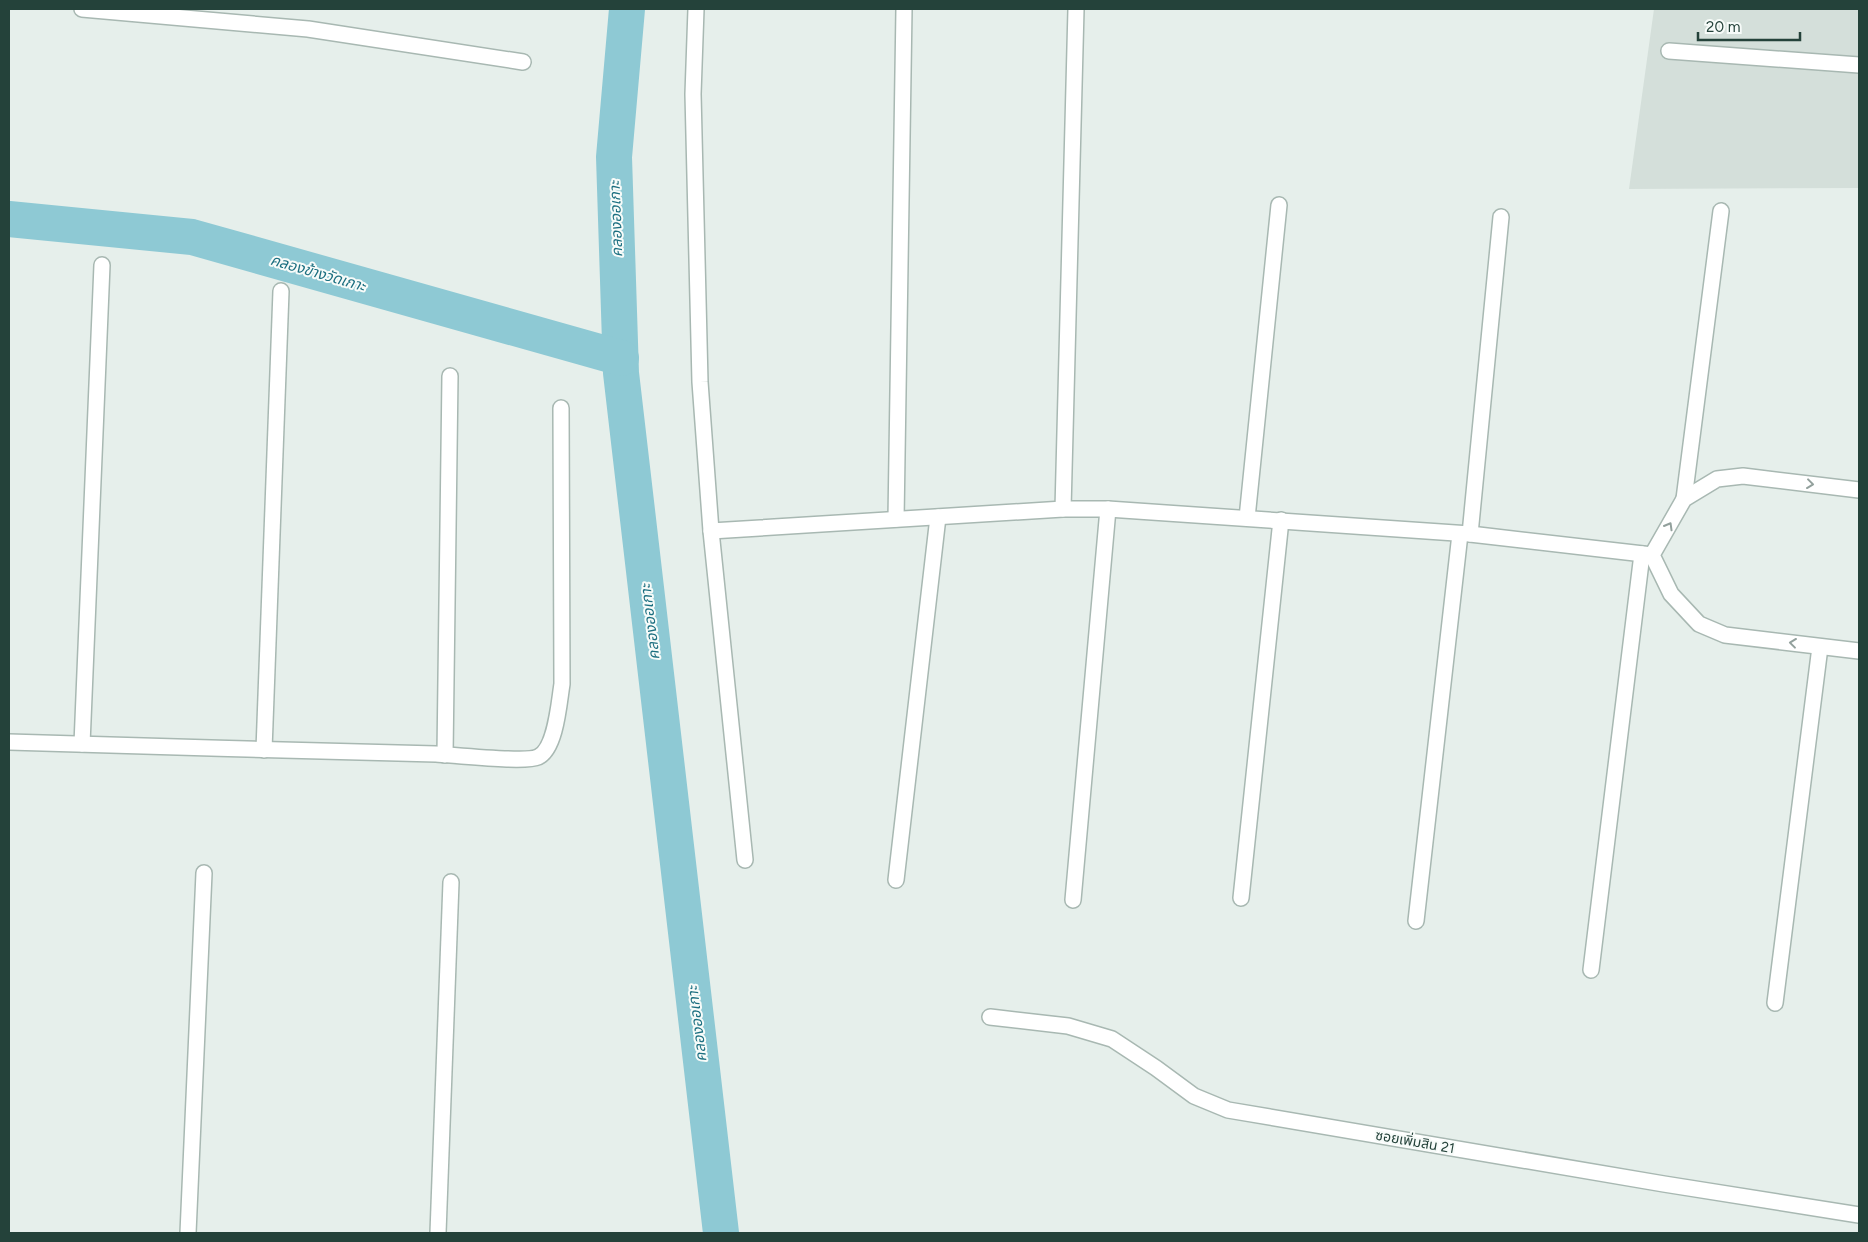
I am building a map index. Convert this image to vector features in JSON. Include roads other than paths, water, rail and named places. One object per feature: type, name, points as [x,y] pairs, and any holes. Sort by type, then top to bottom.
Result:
[{"type":"street","points":[[82,9],[308,29],[523,62]]},
{"type":"street","points":[[696,9],[693,94],[700,382],[711,531],[745,860]]},
{"type":"street","points":[[896,520],[904,9]]},
{"type":"street","points":[[1063,509],[1076,9]]},
{"type":"street","points":[[1669,50],[1859,65]]},
{"type":"street","points":[[1247,518],[1279,205]]},
{"type":"street","points":[[1684,499],[1721,211]]},
{"type":"street","points":[[1416,921],[1465,534],[1501,217]]},
{"type":"street","points":[[82,744],[102,266]]},
{"type":"street","points":[[264,750],[281,291]]},
{"type":"street","points":[[445,755],[450,376]]},
{"type":"street","points":[[9,742],[538,757],[549,748],[562,684],[562,408]]},
{"type":"street","points":[[1591,970],[1647,554],[1684,499],[1717,478],[1744,476],[1859,490]]},
{"type":"street","points":[[711,531],[1063,509],[1108,509],[1465,534],[1647,554]]},
{"type":"street","points":[[1073,900],[1108,509]]},
{"type":"street","points":[[896,880],[938,518]]},
{"type":"street","points":[[1241,898],[1281,520]]},
{"type":"street","points":[[1647,554],[1671,594],[1699,624],[1725,636],[1859,651]]},
{"type":"street","points":[[1775,1003],[1820,646]]},
{"type":"street","points":[[188,1233],[204,873]]},
{"type":"street","points":[[438,1233],[451,882]]},
{"type":"street","name":"ซอยเพิ่มสิน 21","points":[[990,1017],[1068,1026],[1112,1039],[1194,1096],[1228,1110],[1859,1215]]},
{"type":"waterway","name":"คลองออเกาะ","points":[[627,9],[614,157],[621,373],[721,1233]]},
{"type":"waterway","name":"คลองข้างวัดเกาะ","points":[[9,219],[192,237],[621,358]]}]
